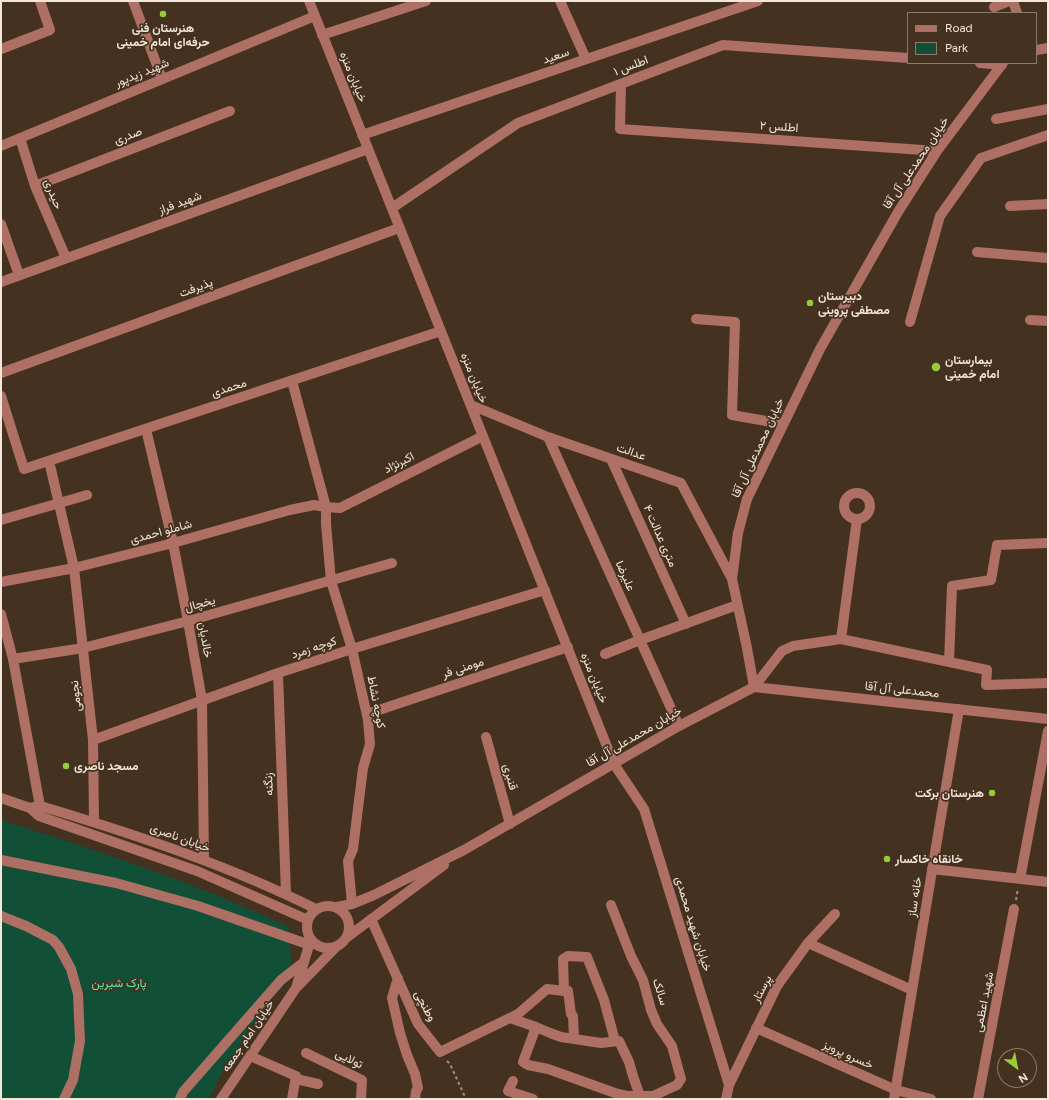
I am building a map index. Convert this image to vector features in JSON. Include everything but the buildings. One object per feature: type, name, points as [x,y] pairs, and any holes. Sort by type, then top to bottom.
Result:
[{"type":"street","points":[[1,49],[50,30],[40,1]]},
{"type":"street","points":[[133,1],[162,79]]},
{"type":"street","name":"خیابان منزه","points":[[309,1],[614,764]]},
{"type":"street","points":[[322,35],[426,1]]},
{"type":"street","points":[[560,1],[586,59]]},
{"type":"street","name":"سعید","points":[[362,135],[758,1]]},
{"type":"street","points":[[994,7],[1009,1]]},
{"type":"street","points":[[1013,1],[1017,12]]},
{"type":"street","name":"شهید زیدپور","points":[[1,146],[315,16]]},
{"type":"street","name":"اطلس ۱","points":[[392,208],[518,123],[723,45],[907,58]]},
{"type":"street","points":[[1037,50],[1048,48]]},
{"type":"street","name":"خیابان محمدعلی آل آقا","points":[[336,907],[352,904],[374,895],[464,850],[679,726],[754,687],[732,579],[738,533],[747,499],[820,349],[898,212],[937,151],[1003,64]]},
{"type":"street","name":"اطلس ۲","points":[[621,84],[620,129],[937,151]]},
{"type":"street","points":[[996,119],[1048,109]]},
{"type":"street","name":"صدری","points":[[35,186],[230,111]]},
{"type":"street","points":[[910,322],[940,216],[981,158],[1048,135]]},
{"type":"street","name":"حیدری","points":[[20,138],[35,186],[66,258]]},
{"type":"street","name":"شهید فراز","points":[[1,282],[368,149]]},
{"type":"street","points":[[1010,206],[1048,204]]},
{"type":"street","points":[[1,224],[19,275]]},
{"type":"street","name":"پذیرفت","points":[[1,373],[400,228]]},
{"type":"street","points":[[977,252],[1048,258]]},
{"type":"street","points":[[696,319],[734,322],[732,414],[783,424]]},
{"type":"street","points":[[1030,320],[1048,321]]},
{"type":"street","name":"محمدی","points":[[5,421],[24,469],[441,331]]},
{"type":"street","name":"کوچه نشاط","points":[[292,381],[326,507],[331,581],[352,649],[367,714],[370,744],[363,768],[353,849],[348,861],[352,904]]},
{"type":"street","points":[[1,396],[5,421]]},
{"type":"street","name":"عدالت","points":[[471,405],[548,437],[681,483],[732,579]]},
{"type":"street","name":"خالدیان","points":[[146,429],[173,543],[202,700],[204,860]]},
{"type":"street","name":"اکبرنژاد","points":[[326,507],[340,508],[483,436]]},
{"type":"street","name":"علیرضا","points":[[548,437],[679,726]]},
{"type":"street","name":"۴ متری عدالت","points":[[611,459],[686,624]]},
{"type":"street","name":"نجومی","points":[[49,461],[74,568],[93,740],[94,822]]},
{"type":"street","points":[[1,520],[88,494]]},
{"type":"street","name":"شاملو احمدی","points":[[1,582],[74,568],[173,543],[290,510],[314,505],[326,507]]},
{"type":"street","points":[[841,639],[857,519]]},
{"type":"street","points":[[949,662],[952,586],[991,580],[997,545],[1048,543]]},
{"type":"street","name":"یخچال","points":[[13,659],[83,648],[188,621],[392,563]]},
{"type":"street","name":"کوچه زمرد","points":[[93,740],[278,673],[545,590]]},
{"type":"street","points":[[605,654],[737,605]]},
{"type":"street","points":[[1,614],[13,659],[36,810]]},
{"type":"street","points":[[754,687],[782,651],[792,646],[841,639],[987,670],[986,685],[1048,683]]},
{"type":"street","name":"مومنی فر","points":[[367,714],[568,647]]},
{"type":"street","name":"زنگنه","points":[[278,673],[286,894]]},
{"type":"street","name":"محمدعلی آل آقا","points":[[754,687],[1048,719]]},
{"type":"street","name":"خانه ساز","points":[[895,1095],[959,709]]},
{"type":"street","points":[[1020,879],[1048,731]]},
{"type":"street","name":"قنبری","points":[[486,737],[510,824]]},
{"type":"street","name":"خیابان شهید محمدی","points":[[614,764],[644,809],[729,1085],[726,1099]]},
{"type":"street","name":"خیابان ناصری","points":[[1,798],[196,871],[308,920]]},
{"type":"street","name":"خیابان ناصری","points":[[36,810],[94,822],[204,860],[286,894],[316,909]]},
{"type":"street","name":"خیابان محمدعلی آل آقا","points":[[346,938],[464,850]]},
{"type":"street","points":[[1,860],[116,882],[198,906],[316,944],[322,948],[336,947],[346,938],[349,931],[349,924],[343,911],[336,907],[330,906],[323,906],[316,909],[308,920],[307,926],[310,942]]},
{"type":"street","points":[[932,869],[1048,882]]},
{"type":"street","name":"سالک","points":[[611,905],[631,956],[643,980],[651,1010],[657,1024],[672,1046],[681,1079],[676,1085],[653,1096],[640,1096]]},
{"type":"street","name":"شهید اعظمی","points":[[978,1099],[1014,909]]},
{"type":"street","name":"پرستار","points":[[729,1085],[777,986],[808,944],[835,914]]},
{"type":"street","points":[[1,916],[26,926],[53,940],[59,947],[71,969],[78,994],[80,1041],[72,1080],[64,1099]]},
{"type":"street","name":"وطنچی","points":[[371,919],[418,1024],[440,1052]]},
{"type":"street","name":"خیابان امام جمعه","points":[[296,988],[310,942]]},
{"type":"street","points":[[808,944],[912,990]]},
{"type":"street","name":"خیابان امام جمعه","points":[[221,1099],[296,988],[336,947]]},
{"type":"street","points":[[564,991],[563,959],[568,956],[587,957],[604,1000],[615,1041]]},
{"type":"street","points":[[180,1099],[183,1092],[281,980],[304,962]]},
{"type":"street","points":[[398,978],[392,998],[400,1033],[407,1056],[415,1074],[418,1088],[415,1099]]},
{"type":"street","points":[[440,1052],[518,1014],[547,989],[568,991],[571,1014],[573,1016],[574,1039]]},
{"type":"street","points":[[510,1018],[536,1027],[555,1035],[601,1043],[619,1041],[629,1062],[640,1096],[628,1096],[615,1093],[548,1069],[528,1065],[523,1062],[536,1027]]},
{"type":"street","name":"خسرو پرویز","points":[[756,1028],[895,1095],[931,1099]]},
{"type":"street","name":"تولایی","points":[[306,1053],[362,1080],[361,1099]]},
{"type":"street","points":[[250,1056],[296,1076],[296,1079],[318,1084]]},
{"type":"street","points":[[292,1099],[296,1079]]},
{"type":"street","points":[[512,1081],[508,1091],[533,1099]]},
{"type":"path","points":[[1014,909],[1020,879]]},
{"type":"path","points":[[440,1052],[450,1064],[466,1099]]},
{"type":"green space","name":"پارک شیرین","points":[[1,820],[111,856],[183,882],[289,927],[292,976],[263,1009],[224,1069],[209,1099],[1,1099]]},
{"type":"place","name":"هنرستان فنی حرفه‌ای امام خمینی","points":[[163,14]]},
{"type":"place","name":"دبیرستان مصطفی پروینی","points":[[810,303]]},
{"type":"place","name":"بیمارستان امام خمینی","points":[[936,367]]},
{"type":"place","name":"مسجد ناصری","points":[[66,766]]},
{"type":"place","name":"هنرستان برکت","points":[[992,793]]},
{"type":"place","name":"خانقاه خاکسار","points":[[887,859]]}]
